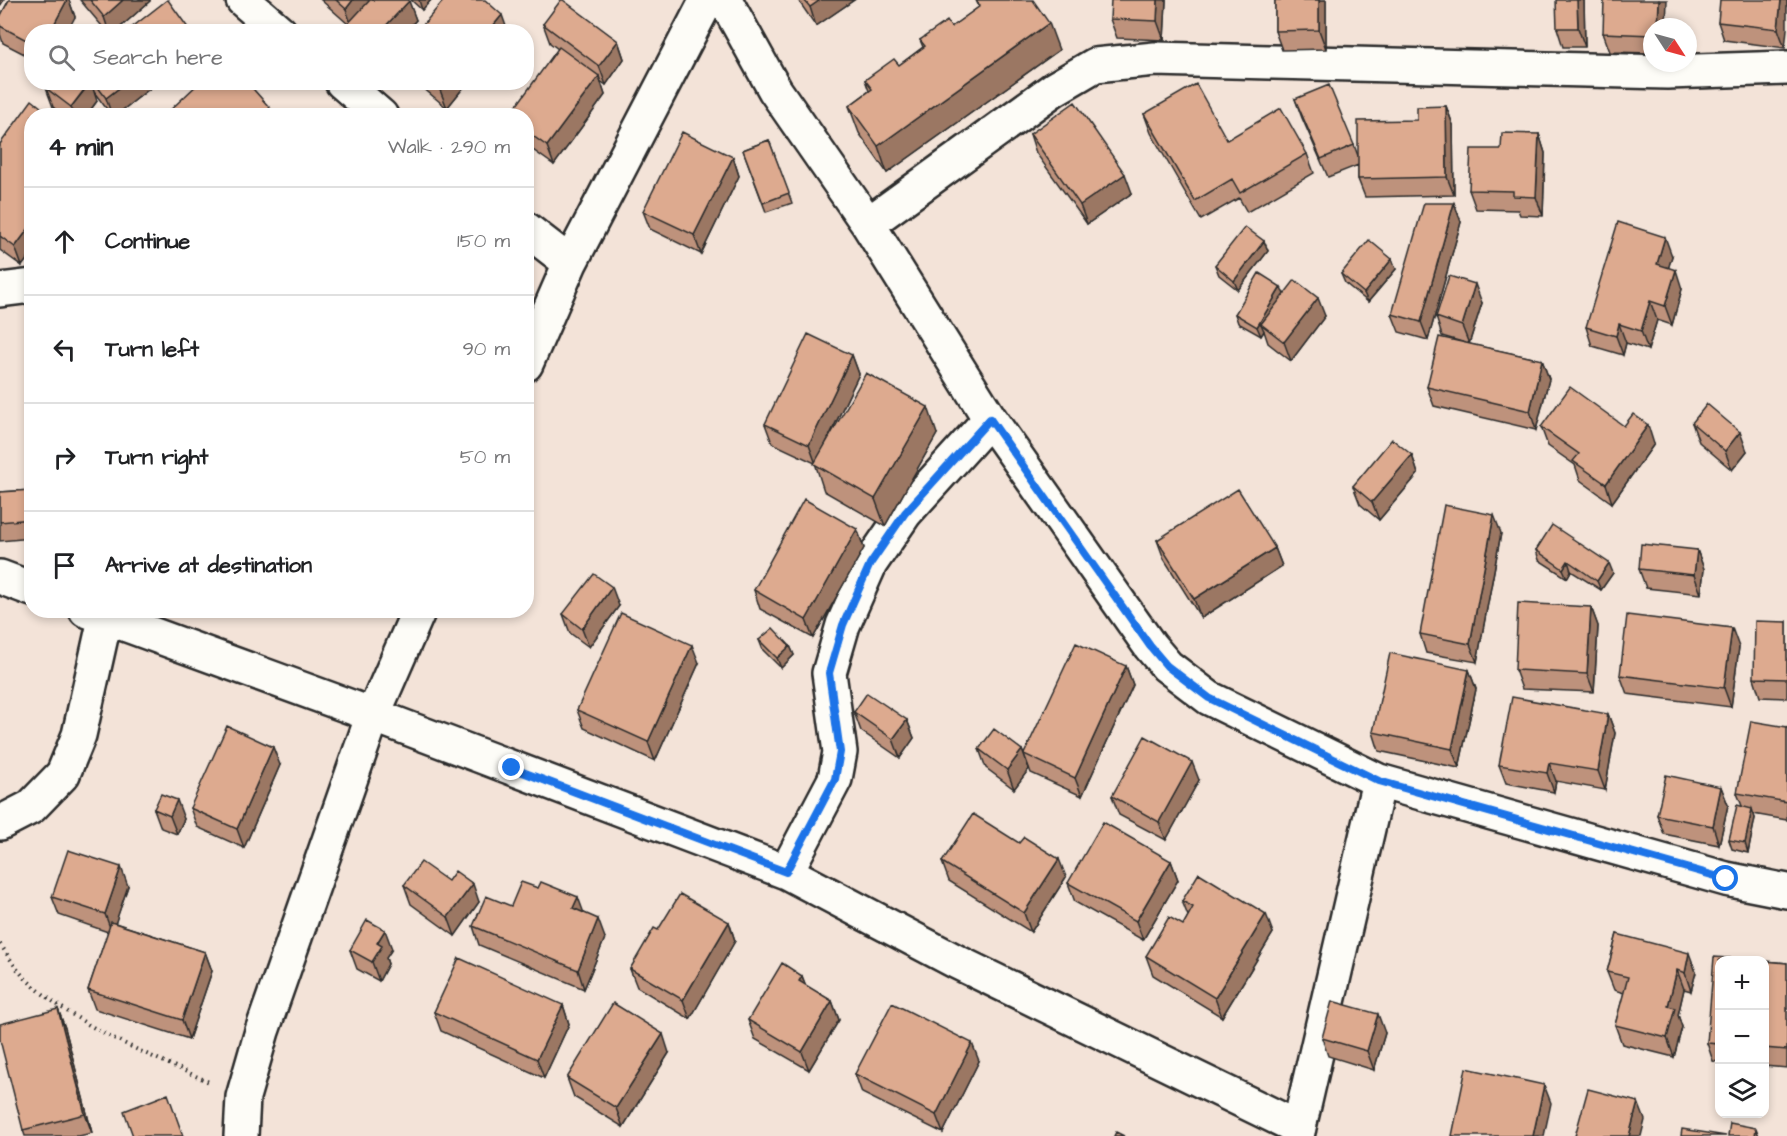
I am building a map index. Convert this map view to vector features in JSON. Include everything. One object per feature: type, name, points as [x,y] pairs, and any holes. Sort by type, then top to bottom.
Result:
[{"type":"street","points":[[243,0],[271,24]]},
{"type":"street","points":[[534,346],[570,263],[707,0]]},
{"type":"street","points":[[724,0],[775,90],[868,224],[990,419],[1143,636],[1167,666],[1186,682],[1229,709],[1379,781],[1726,879],[1787,891]]},
{"type":"street","points":[[868,224],[1054,89],[1095,65],[1155,59],[1667,72],[1787,68]]},
{"type":"street","points":[[351,90],[372,108]]},
{"type":"street","points":[[534,235],[570,263]]},
{"type":"street","points":[[0,290],[24,287]]},
{"type":"street","points":[[786,872],[835,779],[840,752],[829,673],[843,625],[870,564],[905,513],[990,419]]},
{"type":"street","points":[[0,577],[24,586]]},
{"type":"street","points":[[0,823],[31,807],[63,774],[80,735],[99,618]]},
{"type":"street","points":[[113,618],[786,872],[957,962],[1298,1132],[1379,781]]},
{"type":"street","points":[[241,1136],[243,1097],[262,1031],[373,715],[415,618]]},
{"type":"path","points":[[0,944],[24,977],[64,1009],[118,1041],[243,1097]]},
{"type":"building","points":[[9,0],[67,0],[54,24],[24,24],[24,39],[0,26],[0,17]]},
{"type":"building","points":[[90,0],[123,0],[104,17]]},
{"type":"building","points":[[167,0],[185,24],[136,24]]},
{"type":"building","points":[[336,0],[353,0],[346,9]]},
{"type":"building","points":[[370,0],[409,1],[387,24],[348,24]]},
{"type":"building","points":[[444,0],[485,0],[502,15],[495,24],[424,24]]},
{"type":"building","points":[[561,0],[618,41],[599,66],[543,24]]},
{"type":"building","points":[[804,0],[820,0],[810,7]]},
{"type":"building","points":[[976,0],[1033,0],[1049,23],[878,146],[849,106],[872,89],[865,80],[894,59],[899,65],[925,46],[920,40],[947,21],[951,27],[980,6]]},
{"type":"building","points":[[1111,0],[1158,0],[1157,21],[1110,19]]},
{"type":"building","points":[[1275,0],[1319,0],[1319,30],[1275,31]]},
{"type":"building","points":[[1556,0],[1577,0],[1578,28],[1557,28]]},
{"type":"building","points":[[1604,0],[1659,0],[1658,18],[1643,18],[1643,35],[1603,33]]},
{"type":"building","points":[[1720,0],[1781,0],[1778,29],[1718,22]]},
{"type":"building","points":[[559,47],[599,76],[547,146],[534,137],[534,108],[515,108],[528,90],[534,90],[534,82]]},
{"type":"building","points":[[1196,84],[1227,140],[1281,108],[1307,154],[1240,193],[1232,179],[1195,201],[1144,114]]},
{"type":"building","points":[[1329,85],[1354,145],[1321,159],[1295,99]]},
{"type":"building","points":[[49,90],[84,90],[71,107]]},
{"type":"building","points":[[100,90],[116,90],[106,98]]},
{"type":"building","points":[[192,90],[254,90],[270,108],[172,108]]},
{"type":"building","points":[[32,100],[42,108],[26,108]]},
{"type":"building","points":[[1075,102],[1125,174],[1080,205],[1030,134]]},
{"type":"building","points":[[1446,106],[1447,177],[1358,179],[1358,121],[1417,120],[1417,107]]},
{"type":"building","points":[[24,111],[24,235],[15,247],[0,236],[0,144]]},
{"type":"building","points":[[682,132],[733,157],[694,235],[643,211]]},
{"type":"building","points":[[1502,133],[1539,134],[1536,197],[1513,196],[1513,191],[1469,190],[1471,149],[1501,149]]},
{"type":"building","points":[[769,140],[789,193],[763,203],[743,150]]},
{"type":"building","points":[[1424,203],[1454,203],[1421,322],[1392,314]]},
{"type":"building","points":[[1618,222],[1665,237],[1657,264],[1676,270],[1665,306],[1650,301],[1641,331],[1619,324],[1616,336],[1586,327]]},
{"type":"building","points":[[1245,227],[1264,241],[1234,281],[1215,265]]},
{"type":"building","points":[[1369,240],[1392,259],[1364,293],[1341,274]]},
{"type":"building","points":[[1259,273],[1281,287],[1257,327],[1235,314]]},
{"type":"building","points":[[1449,276],[1475,284],[1462,326],[1436,317]]},
{"type":"building","points":[[1295,280],[1318,298],[1284,342],[1261,324]]},
{"type":"building","points":[[808,334],[852,355],[809,445],[765,424]]},
{"type":"building","points":[[1439,337],[1542,360],[1530,411],[1427,387]]},
{"type":"building","points":[[866,373],[928,407],[875,499],[814,464]]},
{"type":"building","points":[[1570,387],[1624,426],[1633,414],[1648,425],[1606,484],[1573,461],[1579,454],[1541,427]]},
{"type":"building","points":[[1707,404],[1740,432],[1725,451],[1692,423]]},
{"type":"building","points":[[1392,439],[1412,455],[1372,502],[1353,486]]},
{"type":"building","points":[[1238,489],[1275,548],[1194,599],[1157,540]]},
{"type":"building","points":[[24,490],[24,520],[0,522],[0,492]]},
{"type":"building","points":[[804,499],[857,529],[806,620],[754,590]]},
{"type":"building","points":[[1444,505],[1494,515],[1470,644],[1420,634]]},
{"type":"building","points":[[1552,525],[1609,563],[1597,581],[1568,561],[1563,569],[1536,550]]},
{"type":"building","points":[[1641,544],[1697,550],[1694,575],[1639,569]]},
{"type":"building","points":[[594,574],[612,587],[582,629],[563,614]]},
{"type":"building","points":[[1518,603],[1591,607],[1587,674],[1515,670]]},
{"type":"building","points":[[621,613],[692,645],[648,742],[577,710]]},
{"type":"building","points":[[1627,615],[1732,628],[1724,688],[1620,675]]},
{"type":"building","points":[[1755,621],[1787,622],[1787,679],[1754,678]]},
{"type":"building","points":[[773,628],[790,646],[777,658],[759,640]]},
{"type":"building","points":[[1076,643],[1126,666],[1075,778],[1024,754]]},
{"type":"building","points":[[1390,653],[1469,670],[1452,749],[1373,732]]},
{"type":"building","points":[[867,693],[907,720],[893,739],[854,712]]},
{"type":"building","points":[[1512,697],[1608,714],[1598,771],[1549,763],[1547,773],[1499,765]]},
{"type":"building","points":[[1751,721],[1787,727],[1787,802],[1737,793]]},
{"type":"building","points":[[227,726],[273,747],[237,829],[190,808]]},
{"type":"building","points":[[994,729],[1022,750],[1007,770],[979,749]]},
{"type":"building","points":[[1145,736],[1192,762],[1159,822],[1112,796]]},
{"type":"building","points":[[1666,775],[1721,787],[1713,826],[1657,815]]},
{"type":"building","points":[[161,794],[177,800],[170,816],[154,809]]},
{"type":"building","points":[[1737,805],[1752,809],[1745,843],[1729,840]]},
{"type":"building","points":[[973,814],[1019,843],[1024,837],[1059,859],[1024,913],[942,862]]},
{"type":"building","points":[[1103,822],[1171,861],[1136,921],[1068,883]]},
{"type":"building","points":[[68,850],[121,867],[105,914],[52,897]]},
{"type":"building","points":[[421,862],[448,881],[455,871],[473,884],[448,917],[404,885]]},
{"type":"building","points":[[1199,873],[1266,914],[1215,998],[1146,956],[1169,917],[1183,925],[1193,907],[1182,901]]},
{"type":"building","points":[[521,882],[538,888],[541,882],[578,897],[573,908],[598,919],[578,970],[473,926],[486,896],[511,906]]},
{"type":"building","points":[[680,894],[729,922],[683,1000],[630,969],[654,928],[658,930]]},
{"type":"building","points":[[367,920],[385,930],[377,943],[382,946],[372,962],[350,950]]},
{"type":"building","points":[[111,922],[205,952],[182,1020],[88,990]]},
{"type":"building","points":[[1617,934],[1689,953],[1685,973],[1677,970],[1668,1006],[1675,1008],[1667,1038],[1615,1025],[1628,977],[1607,972]]},
{"type":"building","points":[[1714,957],[1715,957],[1715,1044],[1707,1043]]},
{"type":"building","points":[[459,958],[563,1005],[537,1059],[434,1012]]},
{"type":"building","points":[[1769,961],[1787,963],[1787,1050],[1769,1048]]},
{"type":"building","points":[[782,963],[802,976],[799,981],[832,1001],[802,1052],[748,1020]]},
{"type":"building","points":[[1332,1001],[1378,1014],[1367,1051],[1322,1038]]},
{"type":"building","points":[[613,1003],[663,1034],[616,1108],[567,1078]]},
{"type":"building","points":[[892,1003],[972,1043],[936,1115],[855,1074]]},
{"type":"building","points":[[58,1009],[85,1114],[23,1130],[0,1040],[0,1024]]},
{"type":"building","points":[[1466,1068],[1544,1085],[1533,1136],[1452,1136]]},
{"type":"building","points":[[1588,1089],[1638,1102],[1629,1136],[1575,1136]]},
{"type":"building","points":[[168,1094],[183,1136],[133,1136],[124,1111]]},
{"type":"building","points":[[1730,1123],[1756,1128],[1755,1136],[1728,1136]]},
{"type":"building","points":[[1682,1129],[1726,1136],[1681,1136]]},
{"type":"route","points":[[512,768],[786,872],[835,779],[840,752],[829,673],[843,625],[870,564],[905,513],[990,419],[1150,646],[1167,666],[1209,698],[1379,781],[1726,879]]}]
